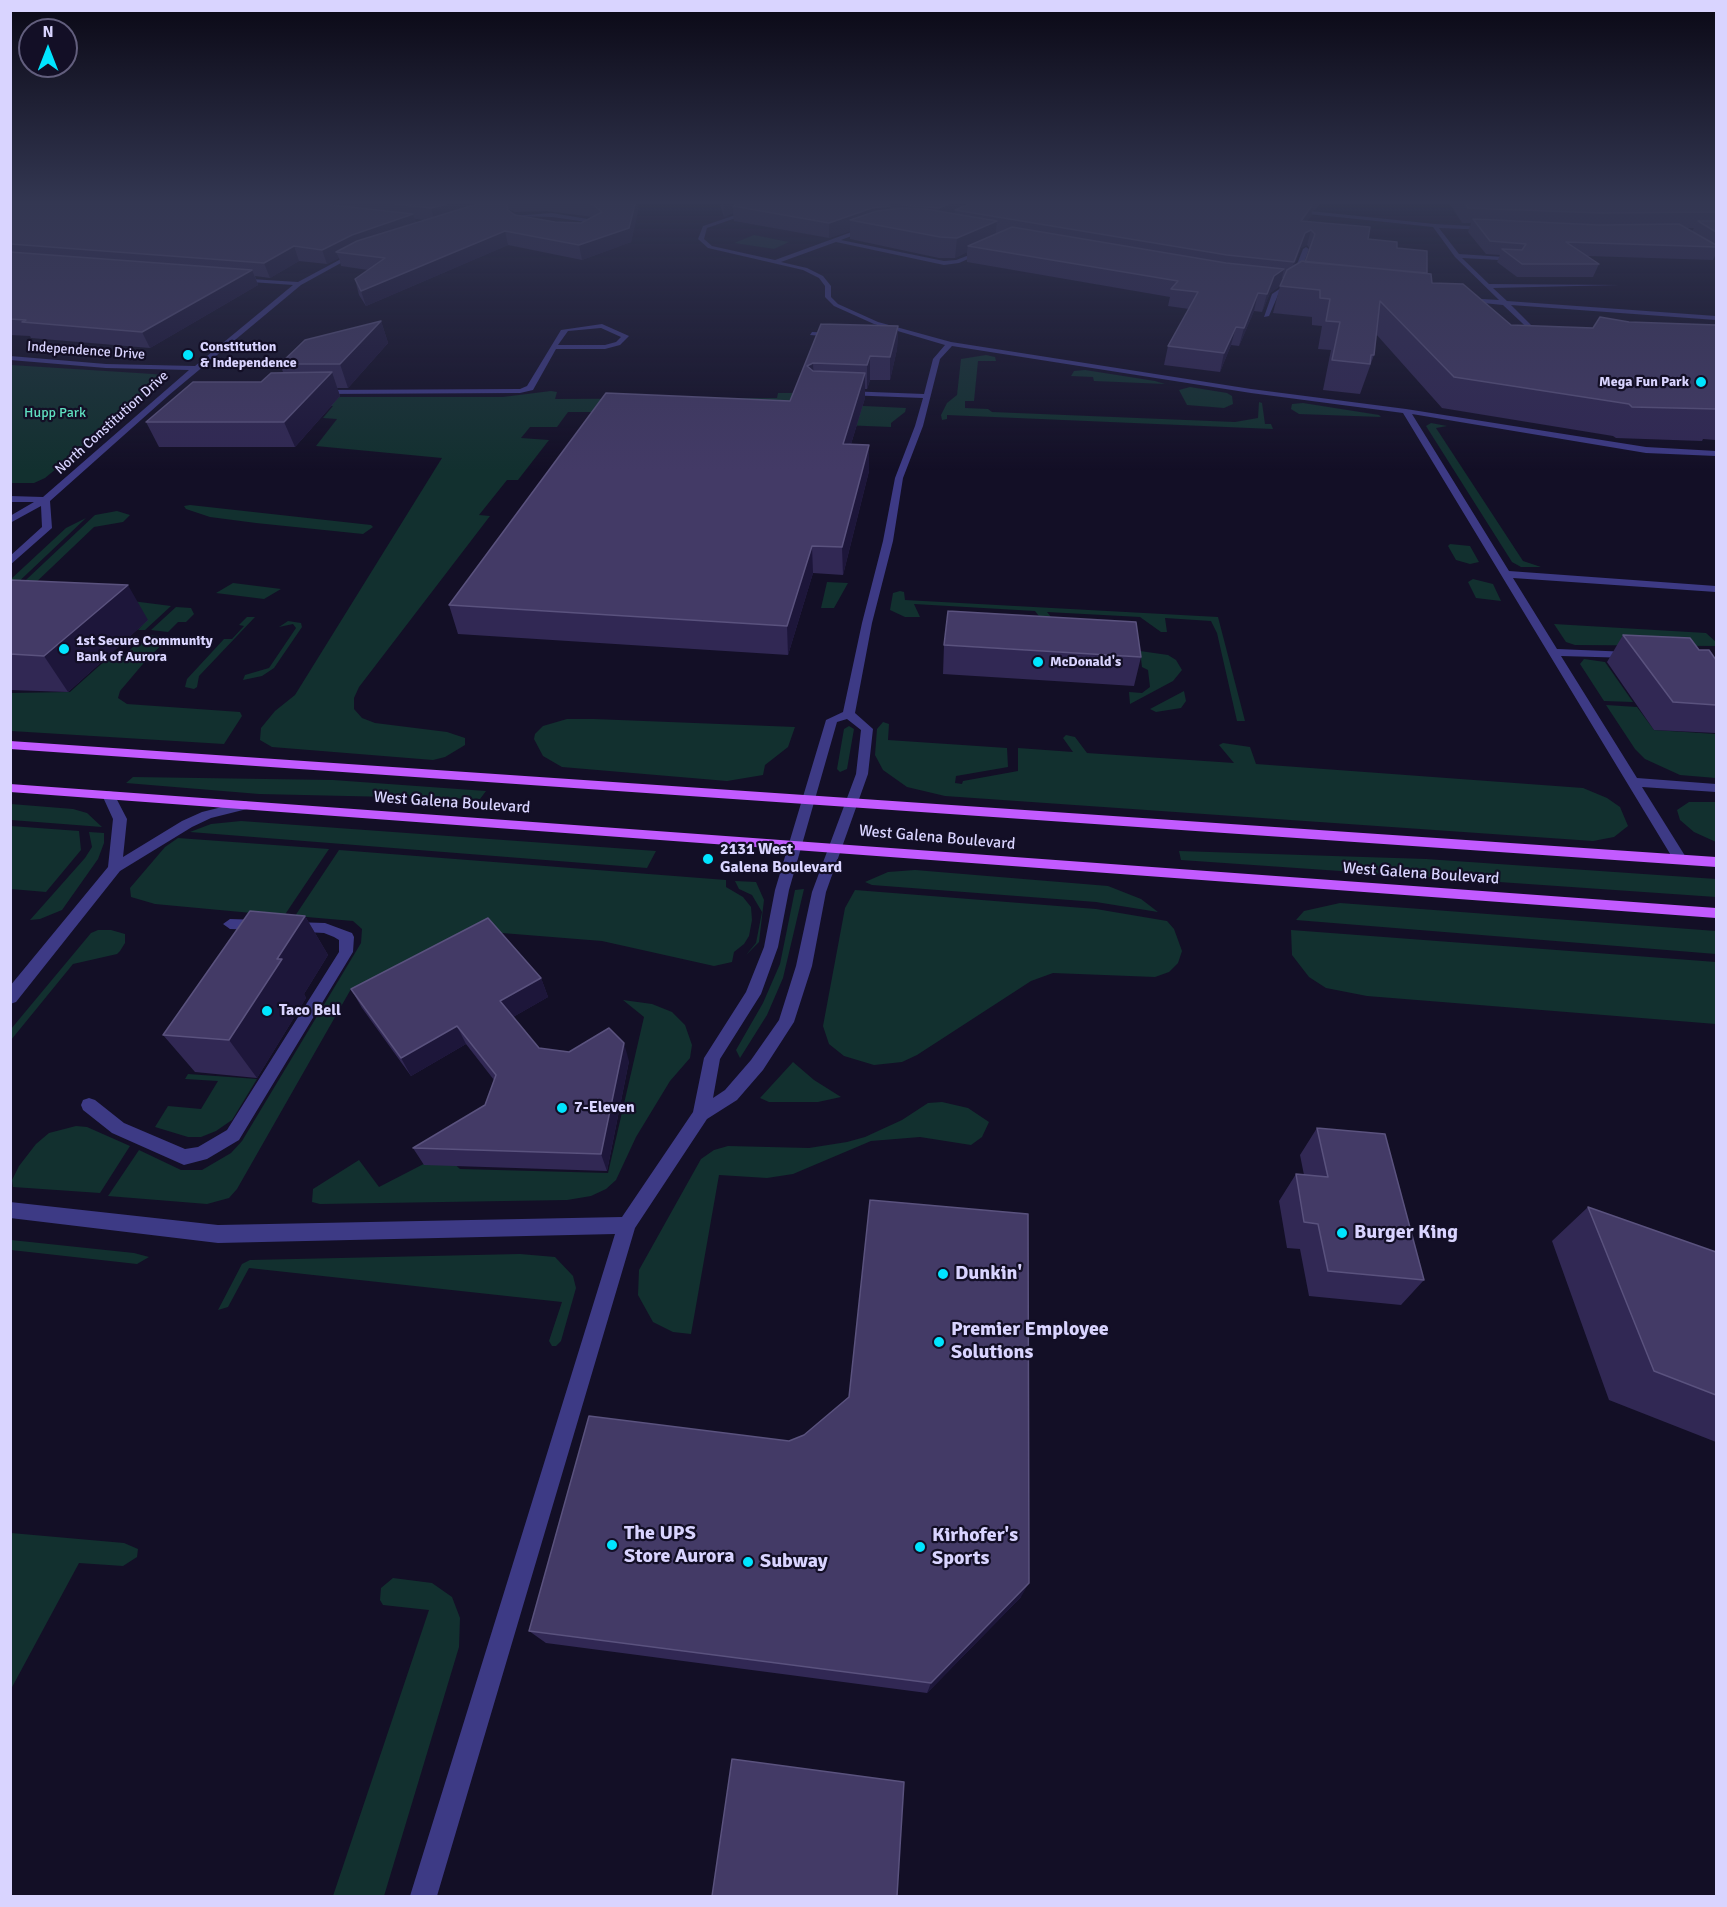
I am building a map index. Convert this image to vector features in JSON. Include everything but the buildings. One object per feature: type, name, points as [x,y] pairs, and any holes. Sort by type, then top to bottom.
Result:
[{"type":"main road","name":"West Galena Boulevard","points":[[10,745],[851,805],[1716,862]]},
{"type":"main road","name":"West Galena Boulevard","points":[[10,788],[1716,913]]},
{"type":"street","name":"North Constitution Drive","points":[[10,520],[45,500],[195,368],[289,293]]},
{"type":"street","points":[[828,293],[828,297],[836,305],[893,329],[950,344],[1253,391],[1406,411],[1646,450],[1716,453]]},
{"type":"street","points":[[1266,316],[1277,293]]},
{"type":"street","points":[[1495,293],[1545,341]]},
{"type":"street","points":[[1460,300],[1716,318]]},
{"type":"street","points":[[314,392],[520,391],[530,388],[563,331],[573,327],[602,326],[626,336],[618,344],[605,347],[554,347]]},
{"type":"street","points":[[877,334],[893,329]]},
{"type":"street","points":[[812,334],[846,335]]},
{"type":"street","points":[[849,714],[867,623],[888,541],[899,478],[937,360],[950,344]]},
{"type":"street","name":"Independence Drive","points":[[10,358],[106,366],[195,368]]},
{"type":"street","points":[[166,393],[185,392]]},
{"type":"street","points":[[837,392],[927,396]]},
{"type":"street","points":[[1406,411],[1680,859]]},
{"type":"street","points":[[10,499],[45,500],[47,528],[10,562]]},
{"type":"street","points":[[1505,574],[1716,589]]},
{"type":"street","points":[[1553,652],[1647,656]]},
{"type":"street","points":[[702,1114],[712,1058],[753,994],[771,947],[782,890],[798,844],[832,720],[849,714]]},
{"type":"street","points":[[423,1896],[627,1225],[702,1114],[731,1095],[757,1065],[786,1022],[804,966],[819,892],[862,774],[867,729],[849,714]]},
{"type":"street","points":[[1633,782],[1716,788]]},
{"type":"street","points":[[108,795],[120,819],[116,868]]},
{"type":"street","points":[[10,998],[116,868],[188,824],[207,815],[246,805]]},
{"type":"street","points":[[89,1106],[118,1128],[184,1157],[201,1154],[233,1136],[346,952],[348,944],[347,937],[325,928],[230,924]]},
{"type":"street","points":[[10,1210],[218,1234],[627,1225]]},
{"type":"green space","points":[[986,355],[995,357],[996,361],[978,361],[974,401],[965,401],[965,408],[988,409],[992,412],[1235,422],[1258,418],[1259,402],[1262,403],[1265,424],[1271,424],[1273,429],[947,415],[947,419],[942,420],[941,415],[947,403],[957,395],[961,359]]},
{"type":"green space","name":"Hupp Park","points":[[11,365],[153,374],[161,375],[164,380],[45,478],[34,483],[11,483]]},
{"type":"green space","points":[[1085,370],[1165,384],[1094,381],[1093,377],[1071,376],[1074,371]]},
{"type":"green space","points":[[1190,387],[1227,393],[1232,396],[1233,404],[1224,408],[1187,405],[1179,390]]},
{"type":"green space","points":[[557,392],[555,399],[777,398],[778,393],[792,393],[802,394],[801,403],[906,408],[905,412],[891,423],[891,427],[620,416],[621,412],[568,412],[557,427],[530,427],[521,438],[549,440],[518,480],[507,480],[479,515],[490,516],[359,687],[354,698],[354,709],[362,718],[375,723],[447,732],[465,738],[465,745],[445,757],[433,760],[272,747],[260,740],[261,728],[275,711],[295,695],[442,458],[316,446],[337,419],[323,418],[333,406],[198,406],[192,397],[503,397]]},
{"type":"green space","points":[[1303,403],[1381,417],[1299,414],[1291,409],[1292,404]]},
{"type":"green space","points":[[1431,423],[1447,426],[1436,428],[1523,561],[1541,567],[1521,567],[1512,562],[1426,426]]},
{"type":"green space","points":[[184,506],[373,527],[363,534],[256,523],[210,517],[186,509]]},
{"type":"green space","points":[[117,511],[130,515],[123,522],[94,527],[30,588],[171,606],[145,630],[138,630],[145,622],[11,594],[95,515]]},
{"type":"green space","points":[[86,518],[11,589],[11,579],[66,528]]},
{"type":"green space","points":[[1450,544],[1470,546],[1479,562],[1470,564],[1456,560],[1448,546]]},
{"type":"green space","points":[[1473,579],[1493,584],[1501,601],[1476,598],[1468,582]]},
{"type":"green space","points":[[827,582],[848,583],[834,608],[821,608]]},
{"type":"green space","points":[[233,583],[281,589],[264,599],[216,593]]},
{"type":"green space","points":[[904,592],[905,600],[1218,617],[1245,721],[1237,721],[1217,633],[1211,621],[1165,618],[1167,632],[1161,632],[1140,617],[1047,612],[1056,623],[1045,624],[1035,611],[914,604],[920,617],[905,617],[890,610],[893,593]]},
{"type":"green space","points":[[176,607],[191,608],[194,614],[186,622],[178,622],[168,632],[151,630]]},
{"type":"green space","points":[[247,617],[255,617],[199,676],[197,687],[194,689],[185,687],[187,679],[224,639],[232,639],[244,626],[239,625]]},
{"type":"green space","points":[[288,621],[301,623],[302,627],[274,668],[262,676],[243,680],[245,675],[269,668],[296,628],[293,624],[279,627]]},
{"type":"green space","points":[[1554,624],[1706,633],[1716,642],[1716,646],[1575,645],[1566,642]]},
{"type":"green space","points":[[146,635],[170,637],[148,658],[120,691],[118,698],[127,704],[240,712],[242,716],[224,744],[11,731],[11,693],[70,692],[107,659],[124,655]]},
{"type":"green space","points":[[1140,651],[1168,655],[1176,660],[1182,670],[1173,681],[1130,704],[1129,692],[1142,693],[1150,687],[1148,670],[1142,667]]},
{"type":"green space","points":[[1584,659],[1605,662],[1633,702],[1604,701],[1580,664]]},
{"type":"green space","points":[[1184,691],[1186,701],[1181,708],[1156,712],[1150,709]]},
{"type":"green space","points":[[1606,705],[1637,707],[1654,730],[1716,734],[1716,778],[1680,775],[1645,759],[1635,749]]},
{"type":"green space","points":[[567,719],[795,727],[788,747],[765,765],[763,775],[727,781],[562,767],[543,756],[534,739],[535,734],[543,726]]},
{"type":"green space","points":[[883,722],[889,724],[888,740],[1007,748],[1008,767],[956,776],[955,783],[962,784],[963,781],[1018,771],[1018,748],[1073,752],[1063,738],[1066,735],[1075,737],[1087,753],[1234,763],[1219,745],[1223,743],[1250,747],[1256,764],[1583,788],[1607,798],[1620,807],[1628,826],[1614,837],[1593,841],[945,796],[907,787],[883,770],[875,755],[877,729]]},
{"type":"green space","points":[[849,726],[854,729],[847,769],[840,772],[837,769],[844,729]]},
{"type":"green space","points":[[133,777],[333,780],[486,791],[480,799],[259,794],[126,783]]},
{"type":"green space","points":[[1689,802],[1716,802],[1716,842],[1694,832],[1680,820],[1677,810]]},
{"type":"green space","points":[[11,804],[73,809],[87,813],[102,827],[11,820]]},
{"type":"green space","points":[[241,821],[656,851],[647,868],[190,832],[211,824]]},
{"type":"green space","points":[[11,826],[79,831],[81,850],[46,892],[11,889]]},
{"type":"green space","points":[[89,832],[104,833],[104,843],[98,859],[62,910],[40,919],[30,920],[85,858],[92,847]]},
{"type":"green space","points":[[178,838],[329,849],[284,916],[155,904],[131,897],[130,888],[165,847]]},
{"type":"green space","points":[[339,850],[726,880],[726,887],[743,897],[751,907],[752,920],[749,936],[744,944],[734,952],[732,962],[714,966],[602,941],[477,931],[463,936],[351,989],[237,1189],[229,1198],[207,1204],[108,1196],[139,1150],[181,1170],[202,1170],[231,1153],[242,1141],[361,943],[362,929],[353,921],[295,916]]},
{"type":"green space","points":[[1179,851],[1426,859],[1716,879],[1716,897],[1181,860]]},
{"type":"green space","points":[[915,870],[1108,886],[1141,899],[1158,912],[1096,902],[872,885],[865,882],[888,872]]},
{"type":"green space","points":[[735,881],[756,882],[764,900],[759,942],[746,955],[756,943],[762,912],[752,895],[739,889]]},
{"type":"green space","points":[[804,889],[783,978],[767,1015],[740,1058],[736,1050],[763,1003],[780,964],[795,890]]},
{"type":"green space","points":[[855,890],[1096,909],[1167,921],[1174,929],[1182,951],[1178,963],[1169,972],[1155,977],[1053,973],[1031,981],[917,1055],[902,1062],[874,1065],[844,1056],[829,1044],[823,1026],[845,908]]},
{"type":"green space","points":[[1340,903],[1716,931],[1716,954],[1296,920],[1304,911]]},
{"type":"green space","points":[[98,930],[111,930],[125,934],[125,943],[120,951],[117,954],[73,964],[11,1040],[11,1029],[91,933]]},
{"type":"green space","points":[[1291,930],[1716,962],[1716,1024],[1367,996],[1326,988],[1309,977],[1292,955]]},
{"type":"green space","points":[[623,1000],[652,1004],[672,1012],[685,1025],[692,1045],[690,1058],[670,1081],[636,1137],[616,1180],[606,1189],[591,1196],[567,1200],[320,1204],[312,1202],[313,1189],[359,1160],[379,1187],[443,1154],[460,1169],[608,1173],[644,1017]]},
{"type":"green space","points":[[793,1062],[814,1080],[841,1097],[818,1102],[769,1102],[760,1098]]},
{"type":"green space","points":[[188,1074],[257,1079],[232,1120],[216,1131],[201,1137],[188,1137],[155,1127],[168,1106],[201,1109],[218,1081],[185,1079]]},
{"type":"green space","points":[[942,1102],[968,1108],[989,1122],[982,1137],[971,1145],[920,1137],[871,1141],[793,1174],[767,1178],[719,1175],[691,1334],[673,1332],[653,1322],[638,1295],[639,1270],[701,1159],[714,1150],[728,1146],[809,1148],[847,1142],[865,1137],[902,1120],[928,1103]]},
{"type":"green space","points":[[76,1126],[87,1127],[130,1146],[100,1193],[13,1187],[12,1180],[19,1166],[36,1144],[49,1133]]},
{"type":"green space","points":[[11,1240],[134,1253],[149,1257],[137,1264],[11,1250]]},
{"type":"green space","points":[[520,1254],[555,1257],[573,1276],[576,1288],[561,1341],[556,1346],[552,1346],[549,1341],[562,1302],[249,1268],[228,1307],[218,1310],[242,1264],[250,1260]]},
{"type":"green space","points":[[11,1533],[124,1543],[138,1549],[137,1557],[123,1566],[79,1563],[11,1689]]},
{"type":"green space","points":[[393,1578],[432,1583],[452,1597],[460,1618],[459,1647],[384,1896],[333,1896],[429,1610],[383,1605],[380,1600],[381,1588]]},
{"type":"place","name":"Constitution & Independence","points":[[188,355]]},
{"type":"place","name":"Mega Fun Park","points":[[1701,382]]},
{"type":"place","name":"1st Secure Community Bank of Aurora","points":[[64,649]]},
{"type":"place","name":"McDonald's","points":[[1038,662]]},
{"type":"place","name":"2131 West Galena Boulevard","points":[[708,859]]},
{"type":"place","name":"Taco Bell","points":[[267,1011]]},
{"type":"place","name":"7-Eleven","points":[[562,1108]]},
{"type":"place","name":"Burger King","points":[[1342,1233]]},
{"type":"place","name":"Dunkin'","points":[[943,1274]]},
{"type":"place","name":"Premier Employee Solutions","points":[[939,1342]]},
{"type":"place","name":"The UPS Store Aurora","points":[[612,1545]]},
{"type":"place","name":"Kirhofer's Sports","points":[[920,1547]]},
{"type":"place","name":"Subway","points":[[748,1562]]}]
